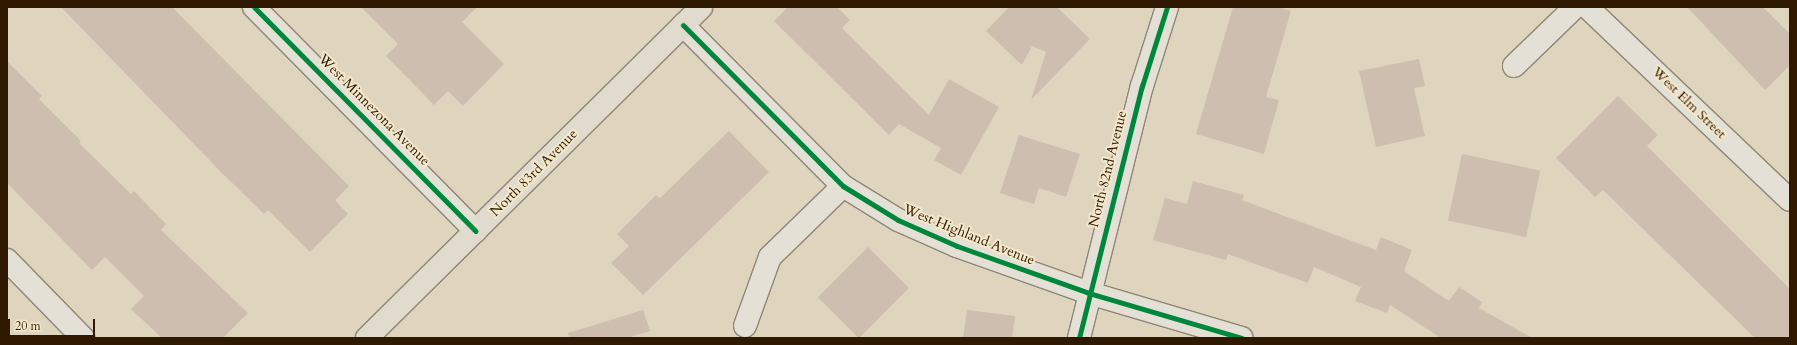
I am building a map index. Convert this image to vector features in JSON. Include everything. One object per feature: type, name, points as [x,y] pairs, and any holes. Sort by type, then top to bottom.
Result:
[{"type":"main road","name":"North 83rd Avenue","points":[[368,338],[701,7]]},
{"type":"street","name":"West Minnezona Avenue","points":[[254,7],[476,231]]},
{"type":"street","name":"North 82nd Avenue","points":[[1079,338],[1089,293],[1142,86],[1167,7]]},
{"type":"street","points":[[1514,66],[1575,7]]},
{"type":"street","name":"West Elm Street","points":[[1587,7],[1790,200]]},
{"type":"street","name":"West Highland Avenue","points":[[683,25],[843,186],[898,220],[951,244],[1089,293],[1242,338]]},
{"type":"street","points":[[745,326],[770,257],[843,186]]},
{"type":"street","points":[[7,260],[83,338]]},
{"type":"building","points":[[61,7],[172,7],[349,186],[335,200],[348,214],[310,252],[268,210],[264,214],[221,172]]},
{"type":"building","points":[[361,7],[477,7],[462,22],[504,64],[463,106],[448,91],[434,105],[386,56],[398,44]]},
{"type":"building","points":[[788,7],[837,7],[850,20],[842,28],[929,115],[949,79],[999,107],[961,175],[934,160],[941,148],[899,124],[889,135],[774,21]]},
{"type":"building","points":[[1009,7],[1057,7],[1090,39],[1031,100],[1046,52],[1032,46],[1022,65],[986,31]]},
{"type":"building","points":[[1233,7],[1278,7],[1291,11],[1266,97],[1279,100],[1264,154],[1196,134]]},
{"type":"building","points":[[1687,7],[1763,7],[1790,34],[1790,65],[1765,90]]},
{"type":"building","points":[[1419,59],[1425,86],[1414,88],[1425,136],[1376,147],[1359,71]]},
{"type":"building","points":[[7,61],[42,96],[39,99],[81,141],[79,143],[131,194],[134,191],[166,224],[161,230],[248,313],[223,338],[162,338],[131,309],[144,296],[105,257],[92,270],[7,183]]},
{"type":"building","points":[[1618,96],[1658,135],[1647,146],[1790,289],[1790,338],[1755,338],[1603,190],[1595,197],[1556,158]]},
{"type":"building","points":[[729,131],[769,172],[643,295],[611,263],[629,246],[617,234],[656,195],[660,198]]},
{"type":"building","points":[[1019,135],[1080,154],[1066,197],[1039,188],[1034,204],[1000,193]]},
{"type":"building","points":[[1462,154],[1540,171],[1526,237],[1448,221]]},
{"type":"building","points":[[1193,181],[1244,195],[1242,200],[1376,250],[1381,237],[1412,250],[1404,271],[1449,301],[1459,287],[1482,302],[1479,308],[1532,338],[1441,338],[1390,305],[1387,313],[1355,301],[1361,287],[1314,267],[1308,283],[1228,254],[1226,260],[1153,240],[1165,198],[1187,204]]},
{"type":"building","points":[[868,247],[909,288],[859,338],[818,297]]},
{"type":"building","points":[[643,310],[650,331],[627,338],[569,338],[568,333]]},
{"type":"building","points":[[967,310],[1015,316],[1012,338],[963,338]]},
{"type":"cycle path","points":[[254,7],[476,231]]},
{"type":"cycle path","points":[[1079,338],[1142,86],[1167,7]]},
{"type":"cycle path","points":[[683,25],[843,186],[898,220],[957,246],[1089,293],[1242,338]]}]
